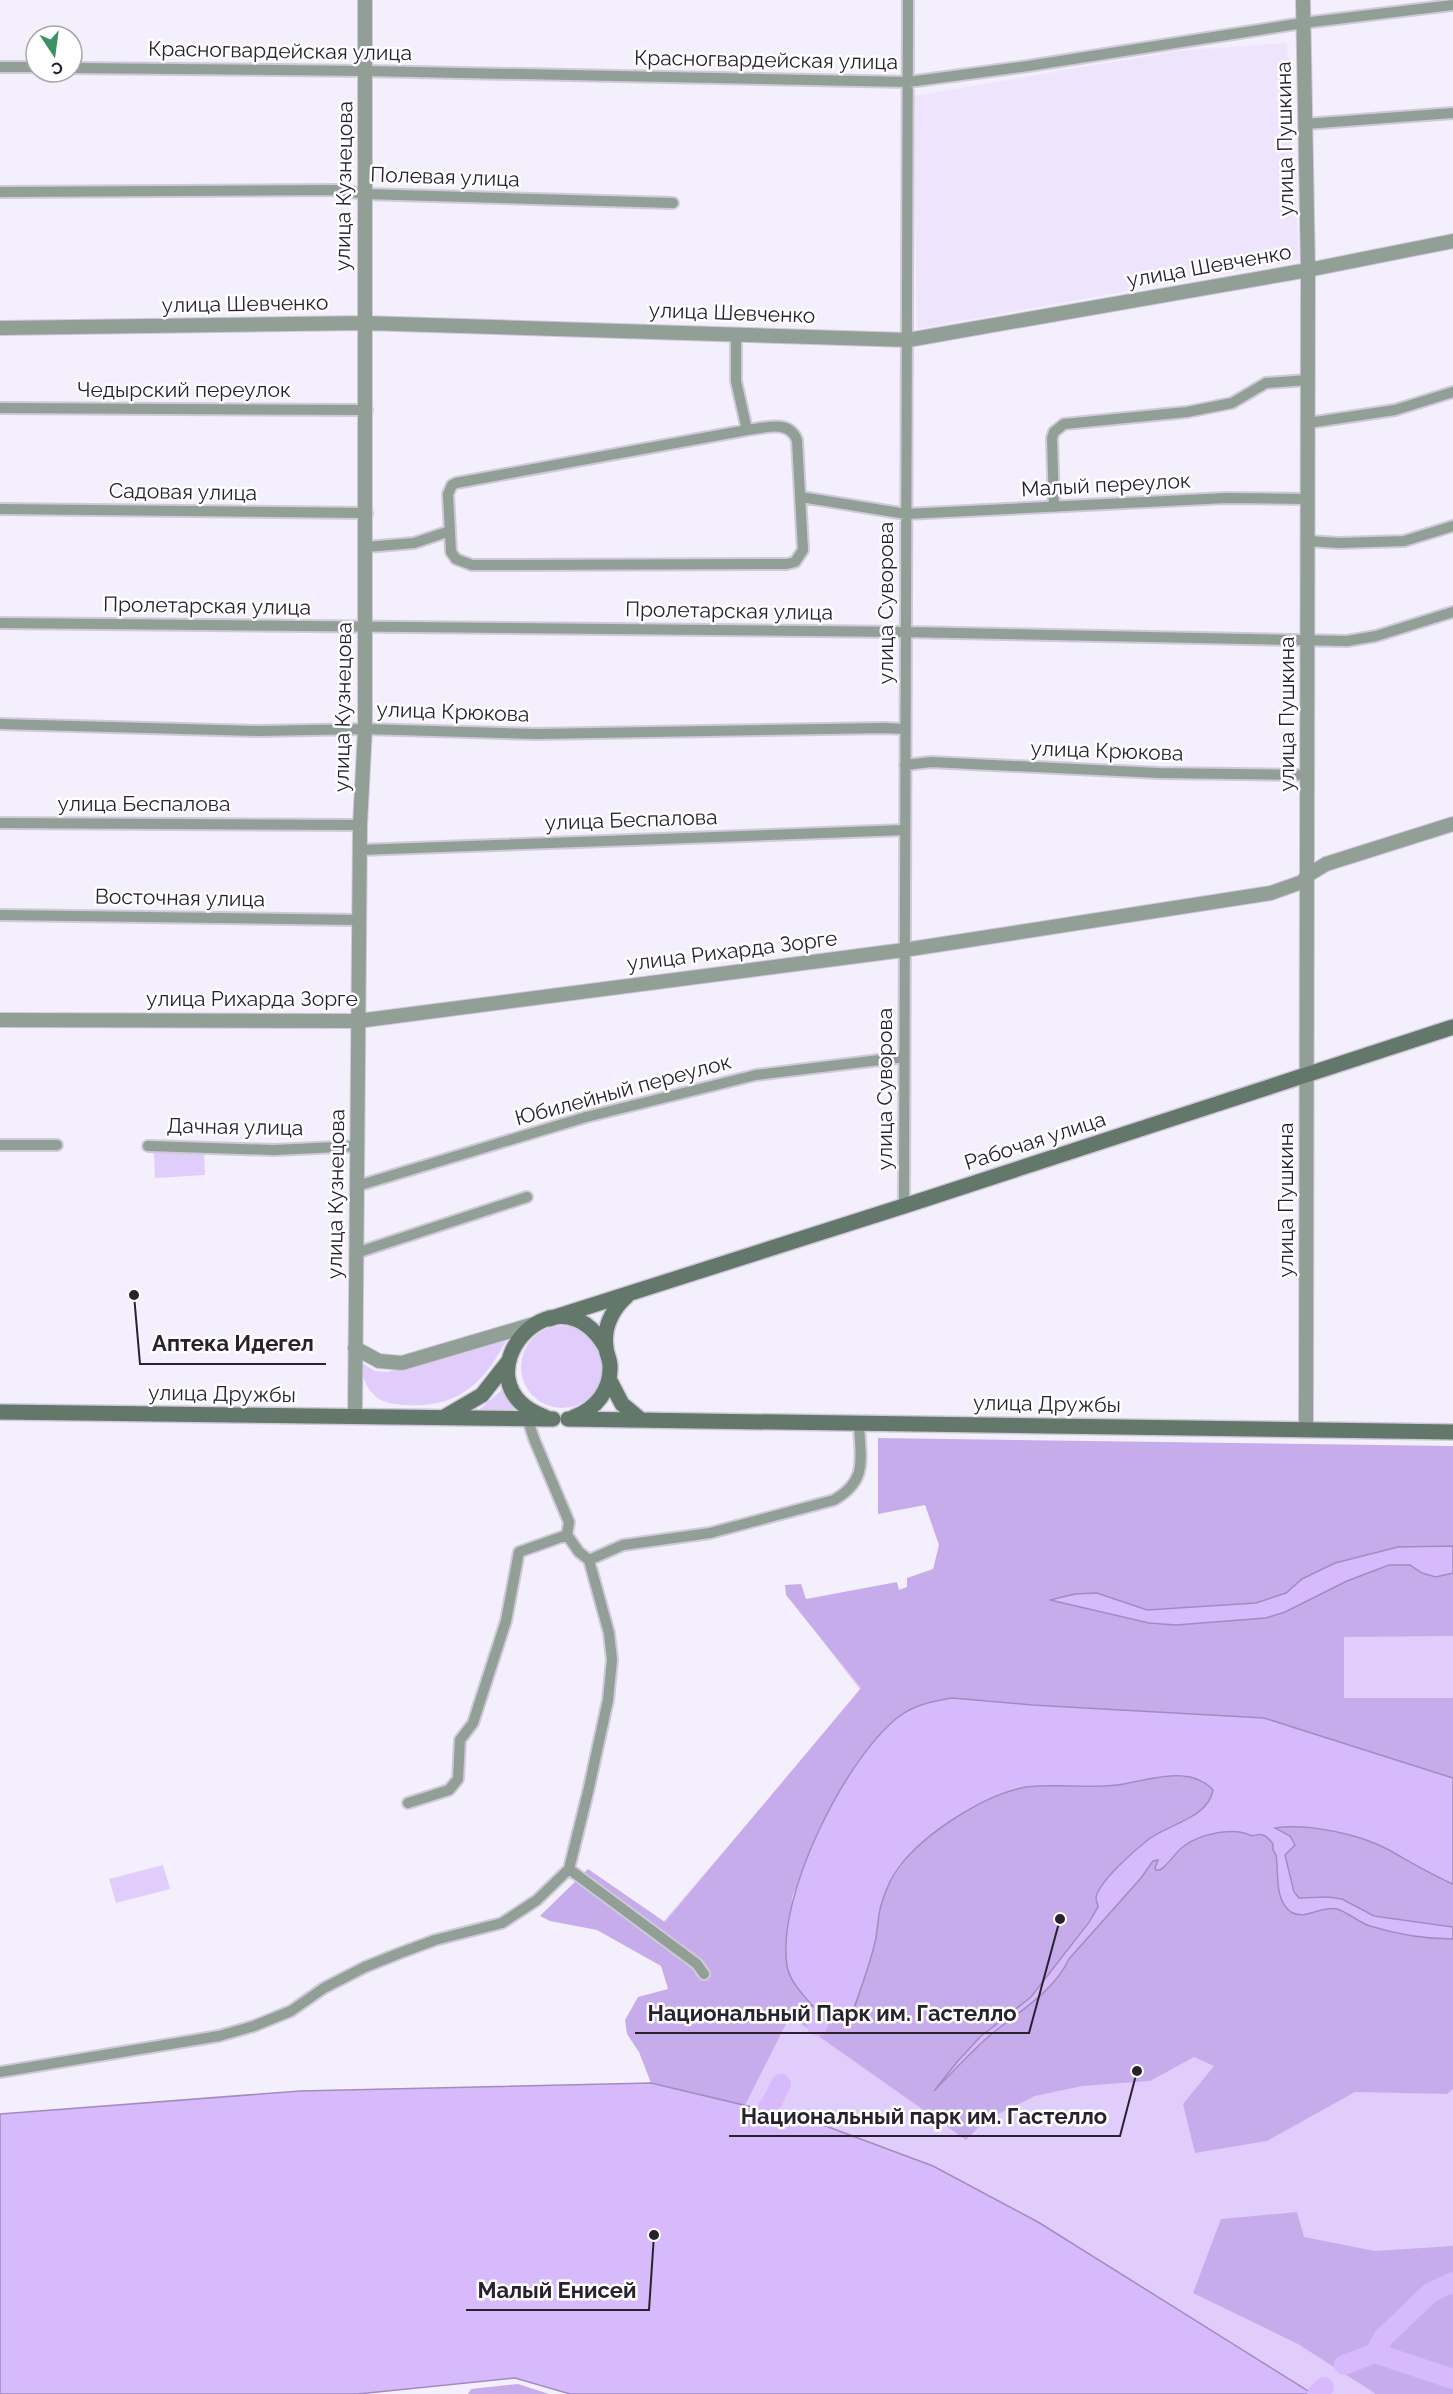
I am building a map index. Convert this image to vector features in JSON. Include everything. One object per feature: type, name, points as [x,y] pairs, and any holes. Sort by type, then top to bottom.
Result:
[{"type":"main road","name":"Рабочая улица","points":[[549,1319],[1453,1027]]},
{"type":"main road","points":[[606,1348],[613,1311],[629,1294]]},
{"type":"main road","points":[[443,1418],[482,1395],[508,1362],[517,1340],[534,1324],[549,1319],[566,1318],[582,1323],[596,1333],[606,1348],[610,1364],[609,1379],[604,1393],[594,1405],[582,1414],[561,1419],[526,1412],[510,1382],[508,1362]]},
{"type":"main road","points":[[609,1379],[622,1404],[640,1419]]},
{"type":"main road","name":"улица Дружбы","points":[[0,1413],[443,1418],[526,1412]]},
{"type":"main road","name":"улица Дружбы","points":[[561,1419],[1453,1432]]},
{"type":"street","name":"улица Кузнецова","points":[[355,1416],[360,825],[365,729],[367,513],[364,323],[367,71],[365,0]]},
{"type":"street","name":"улица Суворова","points":[[904,1206],[908,0]]},
{"type":"street","name":"улица Пушкина","points":[[1303,0],[1308,270],[1309,641],[1305,1429]]},
{"type":"street","name":"Красногвардейская улица","points":[[84,68],[367,71],[908,82],[1028,66],[1304,23],[1453,5]]},
{"type":"street","points":[[0,67],[24,67]]},
{"type":"street","points":[[1305,124],[1453,113]]},
{"type":"street","name":"Полевая улица","points":[[0,192],[339,190],[364,194],[673,203]]},
{"type":"street","name":"улица Шевченко","points":[[0,328],[364,323],[908,340],[1308,270],[1453,241]]},
{"type":"street","points":[[736,334],[736,381],[747,430]]},
{"type":"street","points":[[1054,507],[1052,438],[1054,432],[1064,424],[1187,412],[1232,403],[1266,383],[1308,380]]},
{"type":"street","points":[[1308,423],[1395,410],[1453,392]]},
{"type":"street","name":"Чедырский переулок","points":[[0,408],[367,410]]},
{"type":"street","points":[[780,426],[794,433],[797,440],[801,497],[803,550],[795,562],[788,564],[472,565],[464,564],[451,552],[448,494],[452,485],[456,483],[747,430],[780,426]]},
{"type":"street","name":"Малый переулок","points":[[801,497],[906,513],[1226,498],[1308,499]]},
{"type":"street","name":"Садовая улица","points":[[0,509],[367,513]]},
{"type":"street","points":[[1308,541],[1339,543],[1404,541],[1453,526]]},
{"type":"street","points":[[366,547],[414,543],[450,531]]},
{"type":"street","name":"Пролетарская улица","points":[[0,623],[905,632],[1347,641],[1376,636],[1453,612]]},
{"type":"street","name":"улица Крюкова","points":[[0,724],[259,731],[365,729],[537,734],[905,729]]},
{"type":"street","name":"улица Крюкова","points":[[905,765],[931,762],[1159,773],[1308,775]]},
{"type":"street","name":"улица Беспалова","points":[[0,823],[360,825]]},
{"type":"street","name":"улица Рихарда Зорге","points":[[0,1020],[358,1021],[904,950],[1271,893],[1302,882],[1308,875],[1337,861],[1453,824]]},
{"type":"street","name":"улица Беспалова","points":[[360,850],[904,830]]},
{"type":"street","name":"Восточная улица","points":[[0,915],[359,920]]},
{"type":"street","name":"Юбилейный переулок","points":[[357,1186],[586,1117],[756,1075],[904,1057]]},
{"type":"street","points":[[0,1144],[57,1145]]},
{"type":"street","name":"Дачная улица","points":[[148,1146],[274,1150],[357,1146]]},
{"type":"street","points":[[356,1253],[527,1197]]},
{"type":"street","points":[[355,1348],[378,1361],[402,1363],[534,1324]]},
{"type":"street","points":[[0,2072],[219,2036],[254,2026],[291,2011],[324,1988],[365,1967],[435,1940],[502,1923],[537,1900],[569,1869],[611,1682],[612,1660],[609,1633],[589,1560],[579,1552],[567,1535],[568,1522],[534,1439],[526,1412]]},
{"type":"street","points":[[589,1560],[623,1545],[710,1533],[834,1500],[856,1484],[860,1470],[859,1423]]},
{"type":"street","points":[[408,1803],[449,1790],[458,1779],[460,1740],[473,1723],[506,1621],[519,1552],[567,1535]]},
{"type":"street","points":[[569,1869],[698,1964],[704,1974]]},
{"type":"shaded area","points":[[1287,43],[1299,260],[917,329],[913,96],[1178,51]]},
{"type":"shaded area","points":[[204,1150],[205,1175],[155,1178],[154,1153]]},
{"type":"shaded area","points":[[554,1326],[570,1326],[585,1333],[596,1344],[603,1359],[600,1383],[591,1396],[570,1408],[554,1408],[539,1401],[528,1390],[521,1375],[521,1359],[528,1344],[539,1333]]},
{"type":"shaded area","points":[[508,1337],[490,1367],[469,1389],[456,1397],[426,1405],[397,1404],[380,1400],[367,1386],[357,1360],[375,1371],[387,1372]]},
{"type":"shaded area","points":[[504,1388],[515,1412],[479,1410]]},
{"type":"shaded area","points":[[878,1438],[1453,1446],[1453,1546],[1398,1547],[1335,1563],[1302,1579],[1286,1593],[1256,1603],[1147,1610],[1097,1593],[1052,1600],[1149,1623],[1176,1625],[1266,1618],[1285,1612],[1347,1581],[1389,1565],[1410,1565],[1422,1573],[1436,1577],[1453,1573],[1453,1636],[1344,1637],[1344,1698],[1453,1698],[1453,1778],[1264,1718],[1032,1705],[952,1698],[924,1703],[898,1717],[857,1762],[827,1814],[792,1897],[787,1968],[795,1984],[819,2013],[851,2013],[868,1968],[876,1940],[881,1904],[890,1884],[903,1864],[920,1846],[960,1814],[982,1802],[1025,1787],[1112,1785],[1164,1777],[1190,1778],[1202,1782],[1213,1790],[1212,1796],[1201,1810],[1150,1839],[1031,1997],[980,2037],[957,2062],[940,2086],[986,2039],[1045,1991],[1069,1959],[1141,1878],[1153,1861],[1158,1860],[1167,1866],[1181,1849],[1198,1838],[1217,1833],[1236,1832],[1252,1836],[1261,1834],[1268,1838],[1276,1856],[1279,1897],[1306,1914],[1326,1908],[1337,1909],[1370,1926],[1429,1938],[1453,1939],[1453,2089],[1447,2094],[1355,2092],[1267,2141],[1195,2153],[1183,2104],[1214,2066],[1194,2057],[1150,2081],[1082,2086],[1035,2096],[986,2120],[966,2140],[790,2016],[745,2105],[651,2083],[639,2052],[627,2034],[625,2020],[638,1997],[668,1989],[661,1966],[597,1930],[550,1921],[540,1916],[588,1869],[665,1922],[861,1688],[786,1595],[785,1585],[801,1584],[806,1599],[897,1582],[899,1590],[907,1587],[907,1578],[933,1569],[939,1545],[925,1505],[878,1514]]},
{"type":"shaded area","points":[[888,1442],[1453,1459],[1453,2394],[1313,2394],[1038,2222],[933,2166],[815,2122],[745,2105],[671,1996],[662,1963],[608,1932],[541,1915],[589,1871],[663,1922],[861,1691],[787,1595],[807,1603],[903,1593],[931,1576],[954,1551]]},
{"type":"shaded area","points":[[1453,1546],[1453,1573],[1436,1577],[1422,1573],[1410,1565],[1389,1565],[1347,1581],[1285,1612],[1266,1618],[1176,1625],[1149,1623],[1050,1600],[1075,1594],[1097,1593],[1147,1610],[1256,1603],[1286,1593],[1302,1579],[1335,1563],[1398,1547]]},
{"type":"shaded area","points":[[952,1698],[1032,1705],[1264,1718],[1453,1778],[1453,1884],[1387,1849],[1347,1834],[1317,1828],[1275,1828],[1290,1836],[1295,1845],[1285,1855],[1294,1892],[1299,1898],[1342,1899],[1374,1916],[1453,1927],[1453,1939],[1422,1937],[1380,1929],[1331,1908],[1302,1915],[1291,1912],[1282,1901],[1278,1886],[1276,1855],[1269,1839],[1264,1835],[1252,1836],[1236,1832],[1208,1835],[1184,1846],[1160,1870],[1155,1868],[1158,1860],[1153,1861],[1141,1878],[1069,1959],[1046,1991],[986,2039],[934,2091],[980,2037],[1031,1997],[1089,1922],[1098,1907],[1096,1898],[1098,1891],[1110,1875],[1149,1839],[1196,1814],[1210,1800],[1213,1790],[1203,1782],[1192,1778],[1167,1776],[1106,1786],[1026,1787],[1010,1791],[975,1806],[924,1841],[894,1874],[881,1906],[874,1947],[854,2008],[847,2017],[832,2020],[817,2011],[799,1990],[787,1966],[786,1937],[792,1904],[803,1869],[836,1797],[856,1765],[877,1738],[897,1718],[910,1710],[930,1702]]},
{"type":"shaded area","points":[[1292,1826],[1340,1833],[1376,1844],[1453,1884],[1453,1927],[1374,1916],[1328,1897],[1299,1898],[1291,1884],[1285,1855],[1295,1845],[1294,1842],[1273,1828]]},
{"type":"shaded area","points":[[163,1865],[170,1889],[116,1903],[109,1879]]},
{"type":"shaded area","points":[[651,2083],[815,2122],[933,2166],[1038,2222],[1313,2394],[570,2394],[515,2378],[358,2394],[0,2394],[0,2114],[300,2091]]},
{"type":"shaded area","points":[[1297,2212],[1304,2237],[1375,2251],[1453,2246],[1453,2394],[1376,2394],[1298,2344],[1193,2293],[1221,2219]]},
{"type":"shaded area","points":[[518,2384],[549,2394],[468,2394],[471,2389]]},
{"type":"waterway","points":[[817,2026],[830,1992]]},
{"type":"waterway","points":[[748,2131],[771,2104],[781,2084]]},
{"type":"waterway","points":[[1344,2365],[1375,2353],[1384,2337],[1430,2293],[1453,2282]]},
{"type":"waterway","points":[[1375,2353],[1453,2379]]},
{"type":"waterway","points":[[1317,2394],[1324,2387]]},
{"type":"place","name":"Аптека Идегел","points":[[134,1295]]},
{"type":"place","name":"Национальный Парк им. Гастелло","points":[[1060,1919]]},
{"type":"place","name":"Национальный парк им. Гастелло","points":[[1137,2071]]},
{"type":"place","name":"Малый Енисей","points":[[654,2235]]}]
